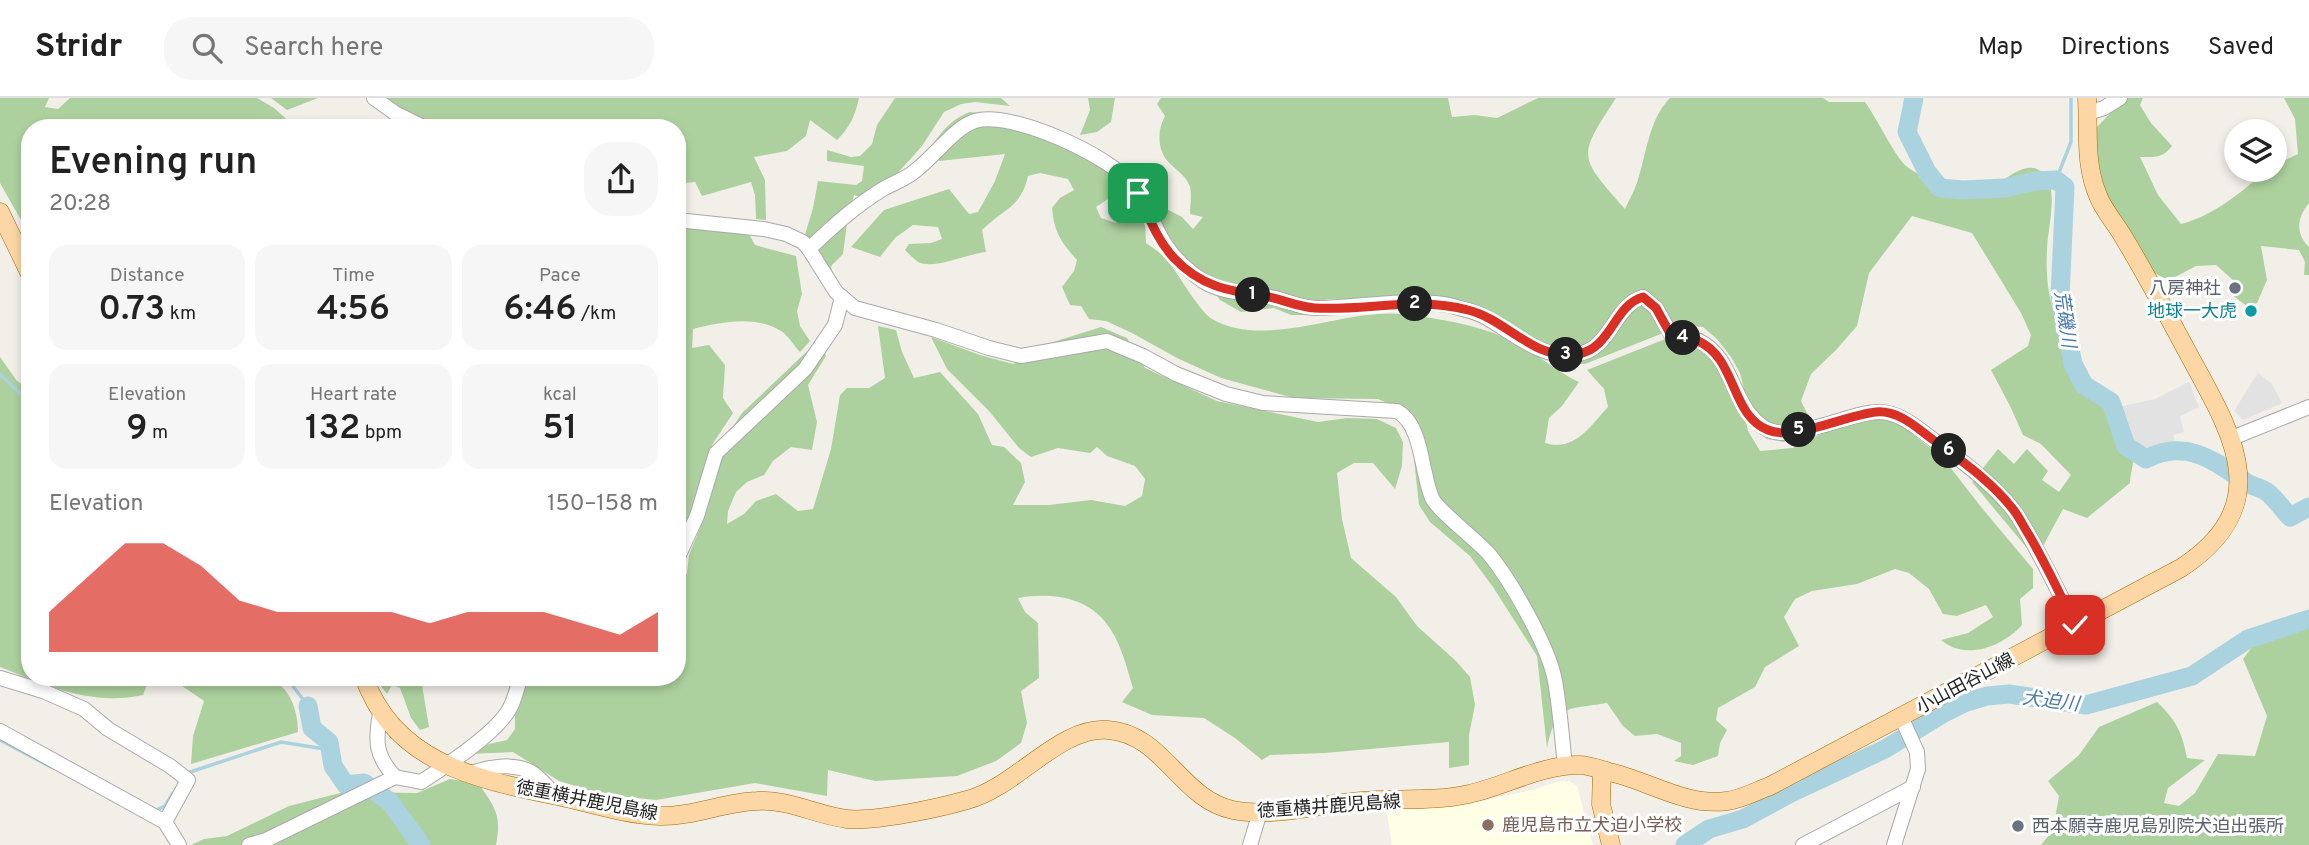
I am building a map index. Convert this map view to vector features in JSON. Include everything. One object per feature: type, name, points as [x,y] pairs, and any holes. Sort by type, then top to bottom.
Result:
[{"type":"main road","name":"小山田谷山線","points":[[1602,770],[1703,801],[1726,801],[1770,786],[2181,568],[2203,553],[2228,521],[2237,489],[2237,463],[2232,438],[2158,298],[2102,205],[2088,164],[2087,106]]},
{"type":"main road","points":[[0,212],[21,255]]},
{"type":"main road","name":"徳重横井鹿児島線","points":[[368,686],[380,712],[401,736],[446,766],[556,796],[659,816],[735,803],[774,801],[858,820],[971,799],[1001,786],[1067,740],[1090,730],[1104,729],[1139,737],[1162,756],[1193,789],[1212,803],[1232,810],[1260,812],[1368,800],[1432,799],[1467,795],[1565,766],[1587,766],[1602,770]]},
{"type":"main road","points":[[1602,770],[1601,804],[1611,845]]},
{"type":"street","points":[[374,98],[408,119]]},
{"type":"street","points":[[2087,106],[2104,108],[2120,98]]},
{"type":"street","points":[[809,249],[841,218],[883,189],[913,173],[938,152],[958,129],[977,120],[1004,121],[1063,139],[1109,164],[1131,183],[1163,245],[1175,259],[1207,284],[1231,291],[1277,298],[1298,306],[1317,309],[1390,304],[1454,306],[1480,314],[1542,351],[1558,356],[1590,351],[1602,340],[1631,300],[1643,297],[1656,308],[1672,337],[1698,340],[1717,355],[1728,372],[1746,413],[1766,430],[1784,434],[1845,417],[1879,412],[1894,414],[1974,470],[2013,509],[2046,565],[2075,625]]},
{"type":"street","points":[[686,221],[764,229],[786,234],[809,249],[836,292],[855,309],[936,330],[989,348],[1021,356],[1107,341],[1143,356],[1175,374],[1226,394],[1263,403],[1397,411],[1404,415],[1410,421],[1416,437],[1433,500],[1487,552],[1508,579],[1543,646],[1555,679],[1565,766]]},
{"type":"street","points":[[686,541],[698,516],[716,453],[805,369],[835,325],[842,297]]},
{"type":"street","points":[[2232,438],[2309,407]]},
{"type":"street","points":[[0,678],[21,684]]},
{"type":"street","points":[[26,686],[84,709],[108,729],[170,766],[188,780],[164,822]]},
{"type":"street","points":[[380,712],[377,737],[381,762],[396,777],[421,782],[488,733],[509,710],[518,686]]},
{"type":"street","points":[[1894,845],[1918,769],[1917,752],[1901,717]]},
{"type":"street","points":[[0,731],[164,822],[179,845]]},
{"type":"street","points":[[249,845],[278,835],[396,777]]},
{"type":"street","points":[[1803,845],[1913,787]]},
{"type":"street","points":[[1250,845],[1260,812]]},
{"type":"shaded area","points":[[2258,373],[2272,384],[2282,403],[2243,420],[2234,411]]},
{"type":"shaded area","points":[[2189,382],[2199,407],[2180,416],[2184,432],[2173,435],[2176,443],[2141,450],[2126,430],[2119,407],[2155,399]]},
{"type":"shaded area","name":"鹿児島市立犬迫小学校","points":[[1569,781],[1577,786],[1593,845],[1392,845],[1386,806],[1483,801]]},
{"type":"green space","points":[[0,98],[49,98],[45,107],[58,109],[70,98],[257,98],[286,119],[21,119],[21,220],[0,183]]},
{"type":"green space","points":[[271,98],[318,98],[287,110]]},
{"type":"green space","points":[[365,98],[859,98],[851,121],[837,140],[810,120],[806,136],[787,151],[754,157],[765,180],[766,220],[756,219],[755,195],[751,182],[702,196],[695,182],[686,183],[686,119],[413,119]]},
{"type":"green space","points":[[895,98],[1001,98],[1010,106],[975,102],[961,104],[944,112],[922,146],[896,175],[860,197],[854,195],[843,254],[831,266],[833,275],[804,238],[818,181],[856,185],[862,181],[864,166],[827,161],[827,150],[851,157],[860,156],[872,144],[877,125]]},
{"type":"green space","points":[[1088,98],[1115,98],[1111,122],[1097,132],[1080,135],[1090,110]]},
{"type":"green space","points":[[1161,98],[1448,98],[1452,117],[1475,115],[1497,118],[1538,98],[1616,98],[1594,133],[1588,156],[1598,177],[1625,209],[1639,177],[1656,118],[1670,98],[1823,98],[1829,102],[1865,102],[1905,165],[1934,181],[1980,189],[1990,187],[2023,169],[2036,169],[2043,173],[2051,189],[2047,265],[2053,309],[2073,358],[2131,441],[2133,455],[2130,483],[2087,518],[2063,509],[2036,559],[1972,482],[1998,449],[2014,464],[2027,449],[2048,471],[2042,480],[2059,492],[2071,475],[2041,444],[2023,435],[1991,370],[2028,346],[2031,335],[2021,313],[1972,233],[1912,216],[1869,273],[1857,326],[1811,374],[1801,401],[1812,423],[1784,442],[1767,439],[1754,430],[1740,373],[1717,339],[1703,327],[1676,328],[1585,364],[1568,364],[1472,320],[1447,313],[1410,309],[1378,299],[1329,299],[1314,302],[1311,315],[1291,315],[1274,308],[1241,312],[1220,300],[1198,270],[1174,251],[1154,242],[1143,197],[1182,217],[1193,229],[1203,217],[1190,214],[1191,193],[1188,182],[1162,153],[1159,137],[1165,116],[1157,104]]},
{"type":"green space","points":[[2125,98],[2143,98],[2140,105],[2151,123],[2172,146],[2161,155],[2140,157],[2158,195],[2181,224],[2216,209],[2253,182],[2287,182],[2287,159],[2298,154],[2295,119],[2284,98],[2309,98],[2309,203],[2299,225],[2301,236],[2309,247],[2309,275],[2304,275],[2305,262],[2299,250],[2261,246],[2267,280],[2257,303],[2248,307],[2232,295],[2234,281],[2216,265],[2196,266],[2175,277],[2164,278],[2152,272],[2115,218],[2095,169],[2096,128]]},
{"type":"green space","points":[[970,112],[1004,115],[1083,142],[1103,152],[1120,191],[1096,207],[1101,218],[1116,223],[1123,213],[1123,203],[1132,199],[1145,224],[1146,243],[1167,260],[1212,319],[1234,327],[1257,330],[1306,326],[1379,314],[1402,314],[1468,325],[1494,333],[1525,348],[1579,382],[1562,406],[1549,418],[1545,443],[1556,445],[1573,441],[1608,407],[1604,389],[1587,370],[1683,332],[1702,333],[1717,347],[1735,371],[1748,431],[1760,451],[1793,448],[1853,422],[1882,419],[1897,422],[1943,458],[2033,569],[2033,588],[2020,599],[2022,625],[2004,640],[1983,649],[1961,650],[1951,646],[1941,640],[1968,633],[1993,617],[1986,605],[1957,616],[1943,614],[1929,589],[1909,573],[1895,569],[1857,584],[1812,591],[1795,599],[1784,617],[1799,646],[1765,667],[1755,687],[1718,708],[1716,720],[1727,730],[1720,743],[1718,756],[1693,765],[1674,761],[1681,756],[1681,743],[1657,734],[1635,736],[1623,726],[1607,703],[1565,711],[1555,723],[1547,748],[1537,656],[1470,556],[1430,522],[1419,505],[1411,432],[1391,405],[1378,399],[1294,398],[1221,378],[1106,321],[1089,319],[1081,306],[1070,305],[1062,287],[1074,271],[1077,260],[1059,236],[1052,208],[1060,198],[1074,190],[1068,179],[1040,173],[1028,176],[1021,195],[1011,207],[982,230],[986,252],[941,263],[918,262],[905,250],[909,244],[931,243],[942,239],[938,227],[913,225],[895,238],[880,257],[851,247],[884,210],[949,189],[969,214],[978,212],[995,181],[1005,154],[939,161],[933,144],[949,125]]},
{"type":"green space","points":[[686,228],[749,234],[755,245],[796,256],[802,294],[797,311],[800,326],[810,341],[800,352],[781,331],[749,321],[726,322],[693,329],[692,348],[709,345],[725,365],[723,398],[733,413],[712,445],[686,527]]},
{"type":"green space","points":[[878,326],[896,330],[902,352],[914,378],[940,372],[978,414],[992,445],[1004,447],[1021,463],[1025,482],[1013,505],[1049,505],[1091,500],[1125,506],[1142,496],[1145,479],[1135,466],[1107,456],[1097,447],[1090,453],[1058,448],[1031,457],[1019,448],[989,411],[947,369],[931,337],[1013,364],[1047,344],[1101,327],[1127,338],[1145,368],[1217,401],[1318,422],[1347,418],[1377,419],[1396,428],[1403,442],[1402,466],[1395,489],[1373,463],[1354,463],[1337,473],[1342,519],[1351,558],[1396,597],[1417,626],[1470,677],[1475,705],[1469,735],[1469,765],[1449,768],[1449,742],[1270,755],[1262,760],[1204,718],[1152,715],[1122,702],[1133,688],[1115,637],[1103,619],[1093,610],[1070,599],[1044,596],[1018,598],[1025,612],[1038,623],[1039,678],[1021,691],[1027,723],[1021,743],[996,761],[957,776],[875,781],[828,770],[827,796],[755,783],[656,800],[601,794],[559,781],[513,752],[467,754],[489,744],[507,740],[515,729],[515,711],[520,686],[686,686],[686,574],[689,555],[705,516],[710,486],[734,425],[742,413],[820,339],[826,356],[808,385],[817,422],[812,450],[791,447],[773,461],[764,475],[747,482],[736,492],[728,511],[727,524],[744,514],[756,501],[776,494],[798,511],[813,509],[831,449],[840,395],[847,388],[869,388],[885,378]]},
{"type":"green space","points":[[0,357],[21,383],[21,675],[0,667]]},
{"type":"green space","points":[[2293,615],[2309,616],[2309,845],[2041,845],[2053,830],[2059,796],[2048,781],[2079,755],[2099,727],[2157,702],[2177,727],[2187,758],[2205,760],[2168,788],[2164,803],[2179,806],[2195,793],[2218,754],[2255,756],[2267,716],[2243,659],[2272,621]]},
{"type":"green space","points":[[49,686],[146,686],[143,695],[124,698],[87,696]]},
{"type":"green space","points":[[182,686],[281,686],[294,706],[298,732],[191,764],[193,736],[204,701]]},
{"type":"green space","points":[[381,686],[391,686],[387,694]]},
{"type":"green space","points":[[395,686],[422,686],[429,727],[420,730],[411,718],[400,688]]},
{"type":"green space","points":[[450,779],[478,783],[484,791],[496,812],[496,845],[191,845],[204,839],[227,836],[289,806],[344,792],[417,793]]},
{"type":"waterway","name":"荒磯川","points":[[1914,98],[1907,132],[1927,172],[1940,188],[2005,188],[2035,181],[2056,180],[2065,187],[2060,298],[2073,364],[2084,385],[2111,402],[2126,446],[2146,459],[2174,451],[2200,455],[2247,483],[2263,489],[2290,517],[2309,507]]},
{"type":"waterway","points":[[2056,180],[2071,142],[2071,98]]},
{"type":"waterway","points":[[0,374],[21,394]]},
{"type":"waterway","name":"犬迫川","points":[[1685,845],[1709,829],[1743,819],[1885,749],[1964,703],[1987,696],[2009,694],[2086,705],[2192,676],[2248,639],[2309,619]]},
{"type":"waterway","points":[[293,686],[308,706]]},
{"type":"waterway","name":"犬迫川","points":[[308,706],[312,728],[329,742],[333,766],[346,785],[364,783],[390,802],[421,845]]},
{"type":"waterway","points":[[0,740],[51,767]]},
{"type":"waterway","points":[[187,773],[281,742],[331,750]]},
{"type":"waterway","points":[[154,811],[165,806],[173,793]]},
{"type":"place","name":"八房神社","points":[[2235,288]]},
{"type":"place","name":"地球一大虎","points":[[2251,311]]},
{"type":"place","name":"鹿児島市立犬迫小学校","points":[[1488,825]]},
{"type":"place","name":"西本願寺鹿児島別院犬迫出張所","points":[[2018,826]]},
{"type":"route","points":[[1138,193],[1163,245],[1175,259],[1207,284],[1231,291],[1277,298],[1298,306],[1317,309],[1390,304],[1454,306],[1480,314],[1542,351],[1558,356],[1590,351],[1602,340],[1631,300],[1643,297],[1656,308],[1672,337],[1698,340],[1717,355],[1728,372],[1746,413],[1766,430],[1784,434],[1845,417],[1879,412],[1894,414],[1974,470],[2013,509],[2046,565],[2075,625]]}]
